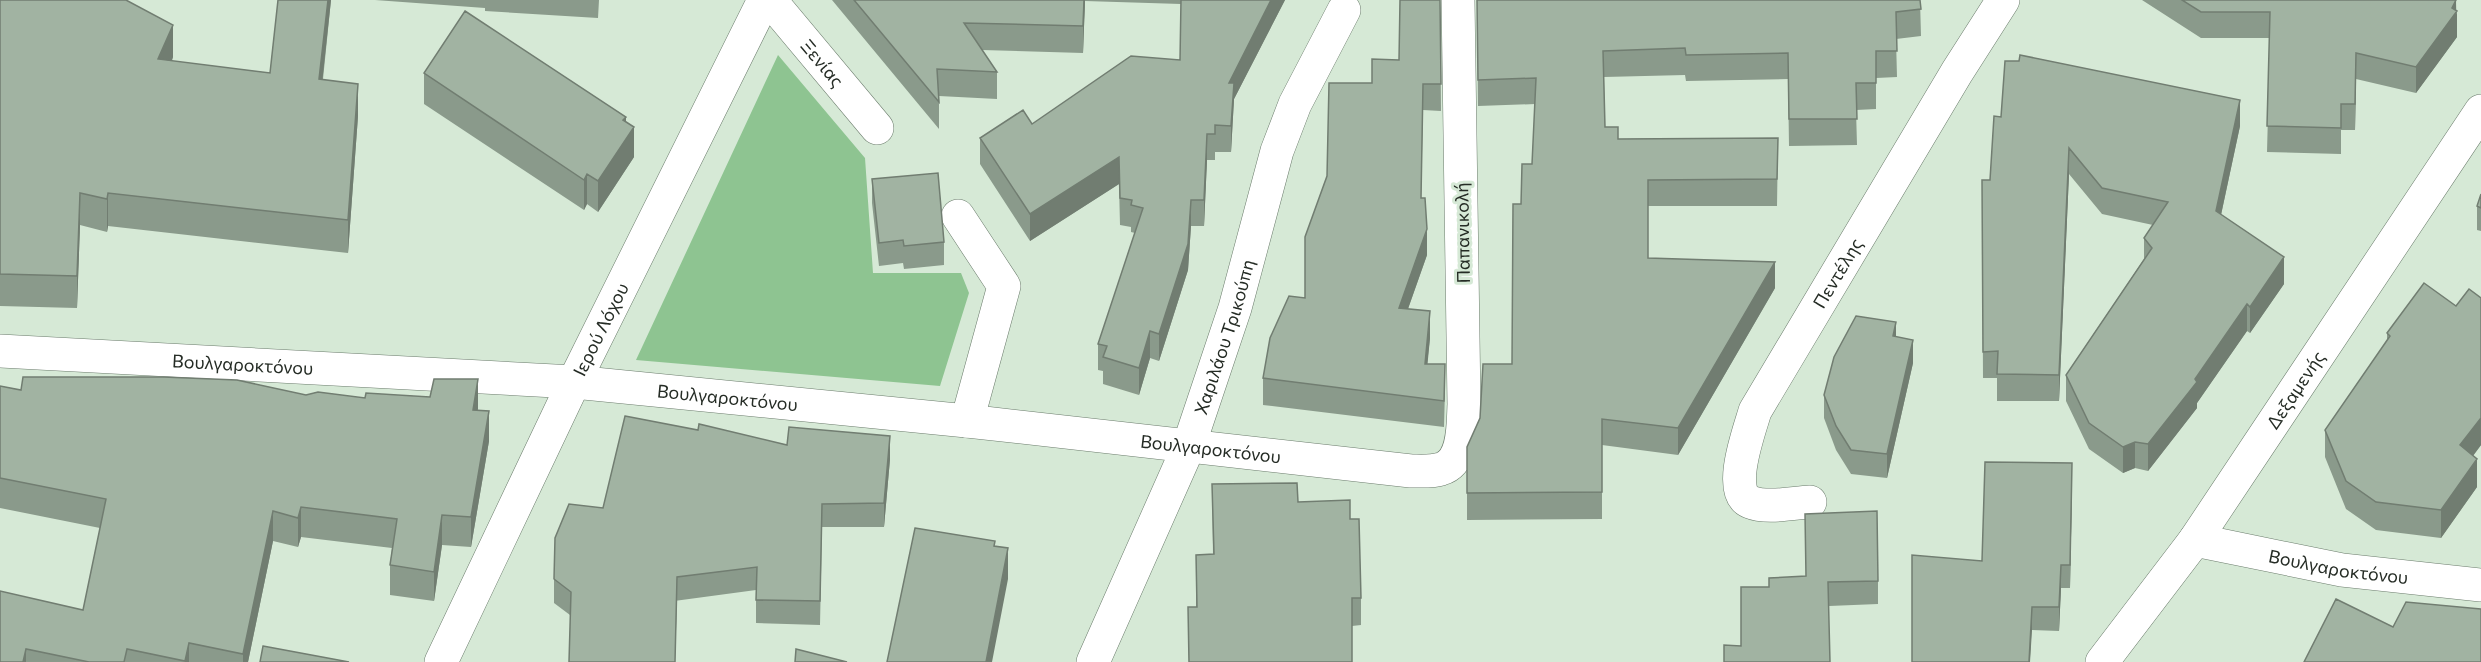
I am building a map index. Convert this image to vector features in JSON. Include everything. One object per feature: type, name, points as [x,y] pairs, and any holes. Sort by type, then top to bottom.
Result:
[{"type":"street","name":"Ιερού Λόχου","points":[[441,662],[574,382],[764,0]]},
{"type":"street","name":"Ξενίας","points":[[770,0],[877,128]]},
{"type":"street","name":"Παπανικολή","points":[[1450,464],[1461,444],[1464,404],[1458,0]]},
{"type":"street","name":"Πεντέλης","points":[[1810,502],[1762,505],[1748,502],[1739,490],[1740,462],[1755,411],[1957,72],[2003,0]]},
{"type":"street","name":"Χαριλάου Τρικούπη","points":[[1093,662],[1188,447],[1235,308],[1277,151],[1295,104],[1344,10]]},
{"type":"street","name":"Δεξαμενής","points":[[2102,662],[2195,540],[2481,111]]},
{"type":"street","points":[[958,216],[1004,286],[967,421]]},
{"type":"street","name":"Βουλγαροκτόνου","points":[[0,351],[574,382],[967,421],[1411,471],[1442,469],[1450,464]]},
{"type":"street","name":"Βουλγαροκτόνου","points":[[2195,540],[2342,570],[2481,585]]},
{"type":"green space","points":[[778,55],[865,158],[873,273],[961,273],[969,293],[940,386],[636,360]]},
{"type":"building","points":[[0,0],[126,0],[173,25],[158,59],[270,73],[278,0],[328,0],[319,79],[358,84],[348,220],[108,193],[107,199],[80,193],[77,276],[0,274]]},
{"type":"building","points":[[854,0],[1084,0],[1083,26],[964,23],[997,72],[937,69],[939,102]]},
{"type":"building","points":[[1181,0],[1271,0],[1229,83],[1234,83],[1231,126],[1215,125],[1215,134],[1207,134],[1204,200],[1191,200],[1188,244],[1159,334],[1150,331],[1139,368],[1103,357],[1107,346],[1098,344],[1143,208],[1131,205],[1132,200],[1120,198],[1119,157],[1030,214],[980,138],[1023,110],[1032,124],[1131,56],[1180,60]]},
{"type":"building","points":[[1400,0],[1440,0],[1441,84],[1423,84],[1421,198],[1425,198],[1427,229],[1399,308],[1430,311],[1425,364],[1445,364],[1444,401],[1263,378],[1270,338],[1289,296],[1305,298],[1305,237],[1327,176],[1329,83],[1372,83],[1372,59],[1399,60]]},
{"type":"building","points":[[1477,0],[1920,0],[1921,9],[1896,12],[1897,51],[1876,51],[1876,83],[1856,83],[1857,119],[1789,119],[1788,53],[1686,55],[1685,48],[1603,51],[1605,127],[1618,127],[1618,139],[1778,138],[1777,179],[1648,180],[1648,258],[1775,262],[1678,428],[1602,419],[1602,492],[1467,493],[1467,447],[1480,418],[1483,364],[1512,364],[1513,204],[1521,204],[1522,164],[1532,164],[1536,78],[1478,80]]},
{"type":"building","points":[[2182,0],[2456,0],[2452,8],[2457,11],[2416,67],[2356,53],[2355,104],[2341,104],[2341,128],[2267,126],[2270,12],[2201,12]]},
{"type":"building","points":[[465,11],[626,117],[623,120],[634,127],[598,181],[587,174],[584,180],[424,73]]},
{"type":"building","points":[[2020,55],[2240,100],[2216,211],[2284,257],[2250,307],[2247,304],[2195,379],[2197,382],[2148,444],[2135,442],[2123,447],[2089,423],[2066,375],[2152,248],[2144,238],[2168,202],[2102,188],[2069,148],[2059,375],[1997,374],[1998,351],[1983,352],[1982,180],[1990,180],[1994,116],[2001,117],[2005,61],[2019,61]]},
{"type":"building","points":[[938,173],[944,242],[904,246],[903,240],[879,243],[872,179]]},
{"type":"building","points":[[2481,194],[2481,208],[2477,206]]},
{"type":"building","points":[[2424,283],[2456,306],[2469,289],[2481,298],[2481,418],[2460,445],[2477,459],[2441,510],[2376,502],[2346,481],[2325,430],[2390,336],[2387,333]]},
{"type":"building","points":[[1856,316],[1896,322],[1893,336],[1913,340],[1887,454],[1851,450],[1836,426],[1824,395],[1834,357]]},
{"type":"building","points":[[23,377],[163,377],[237,380],[306,395],[318,392],[365,398],[366,393],[430,397],[434,379],[478,379],[473,410],[489,411],[471,517],[442,515],[434,572],[390,565],[397,519],[301,507],[298,518],[273,511],[243,654],[189,643],[185,661],[127,649],[124,662],[89,662],[26,649],[23,662],[0,662],[0,591],[83,610],[106,499],[0,478],[0,386],[21,390]]},
{"type":"building","points":[[625,416],[698,430],[699,424],[787,445],[789,427],[890,436],[884,503],[822,504],[820,601],[756,600],[757,567],[677,577],[675,662],[569,662],[571,592],[554,579],[555,538],[569,504],[603,508]]},
{"type":"building","points":[[1985,462],[2072,463],[2070,565],[2061,565],[2059,607],[2032,607],[2029,662],[1912,662],[1912,555],[1982,561]]},
{"type":"building","points":[[1297,483],[1298,502],[1350,500],[1350,519],[1359,519],[1361,598],[1352,598],[1352,662],[1189,662],[1188,607],[1197,607],[1196,555],[1214,554],[1212,484]]},
{"type":"building","points":[[1877,511],[1878,581],[1828,582],[1830,662],[1724,662],[1724,645],[1741,646],[1741,587],[1769,587],[1769,578],[1806,576],[1805,514]]},
{"type":"building","points":[[915,528],[995,541],[994,546],[1008,548],[986,662],[887,662]]},
{"type":"building","points":[[2336,599],[2393,627],[2406,602],[2481,609],[2481,662],[2304,662]]},
{"type":"building","points":[[263,646],[349,662],[260,662]]},
{"type":"building","points":[[796,649],[847,662],[795,662]]}]
